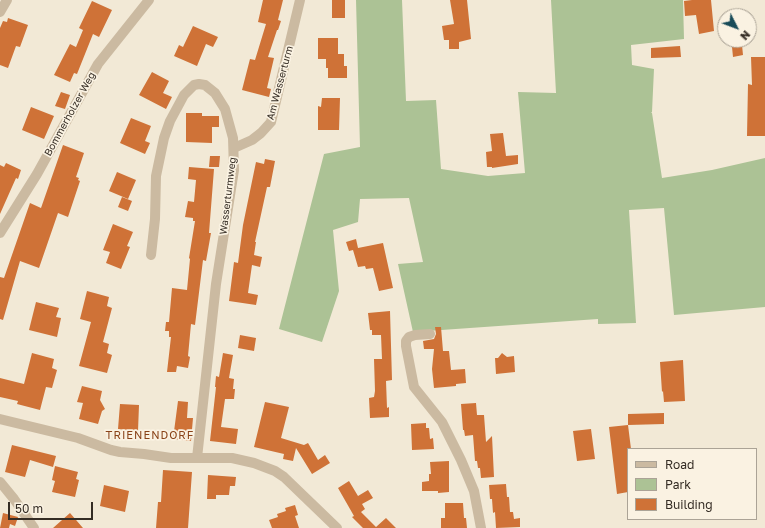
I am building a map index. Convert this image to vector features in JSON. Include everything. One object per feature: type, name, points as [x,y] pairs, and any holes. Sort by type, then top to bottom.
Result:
[{"type":"street","points":[[0,12],[7,0]]},
{"type":"street","name":"Bommerholzer Weg","points":[[0,233],[33,180],[98,64],[149,0]]},
{"type":"street","name":"Am Wasserturm","points":[[234,148],[256,137],[271,122],[300,0]]},
{"type":"street","name":"Wasserturmweg","points":[[151,255],[155,219],[156,176],[160,154],[170,121],[180,100],[188,90],[194,85],[205,85],[215,93],[225,109],[234,148],[234,170],[216,284],[197,458]]},
{"type":"street","points":[[430,334],[409,337],[406,341],[414,387],[442,422],[461,460],[474,491],[481,528]]},
{"type":"street","points":[[0,419],[78,438],[115,452],[171,458],[238,459],[254,463],[275,471],[295,486],[336,528]]},
{"type":"street","points":[[0,482],[34,528]]},
{"type":"green space","points":[[356,0],[402,0],[406,101],[436,100],[441,169],[488,176],[525,173],[518,92],[556,93],[551,0],[683,0],[684,39],[631,45],[632,65],[654,69],[651,113],[662,178],[712,170],[765,158],[765,307],[674,315],[664,208],[629,210],[636,323],[598,324],[598,319],[413,332],[398,264],[423,262],[409,198],[360,199],[358,222],[333,230],[339,291],[322,342],[279,329],[324,154],[360,147]]},
{"type":"building","points":[[263,0],[283,0],[278,20],[281,21],[268,57],[274,58],[267,88],[271,89],[269,97],[242,90],[250,59],[255,60],[266,24],[258,22]]},
{"type":"building","points":[[332,0],[345,0],[345,18],[332,18]]},
{"type":"building","points":[[450,0],[467,0],[471,39],[459,42],[459,49],[449,49],[449,40],[444,40],[442,26],[454,24]]},
{"type":"building","points":[[711,0],[714,31],[699,34],[696,15],[685,16],[684,1]]},
{"type":"building","points":[[92,1],[112,10],[99,37],[93,34],[77,74],[74,73],[70,82],[54,75],[70,44],[76,47],[83,30],[79,28]]},
{"type":"building","points":[[8,18],[28,25],[20,47],[16,46],[8,68],[0,65],[0,28],[3,21],[7,22]]},
{"type":"building","points":[[193,26],[218,37],[213,47],[206,44],[197,66],[174,56],[179,45],[183,47]]},
{"type":"building","points":[[318,38],[338,38],[338,54],[344,54],[344,66],[347,66],[347,78],[328,78],[326,59],[318,59]]},
{"type":"building","points":[[680,46],[681,57],[651,58],[651,48]]},
{"type":"building","points":[[732,48],[742,48],[743,55],[733,57]]},
{"type":"building","points":[[751,57],[765,57],[765,136],[747,136],[748,84],[752,85]]},
{"type":"building","points":[[152,72],[169,81],[163,93],[172,97],[166,109],[139,95]]},
{"type":"building","points":[[61,92],[70,95],[65,109],[55,106]]},
{"type":"building","points":[[322,98],[340,98],[339,130],[318,130],[318,106],[321,107]]},
{"type":"building","points":[[31,107],[54,116],[44,139],[22,130]]},
{"type":"building","points":[[186,113],[202,113],[202,116],[219,116],[219,127],[212,127],[212,143],[186,142]]},
{"type":"building","points":[[131,118],[151,126],[145,141],[150,143],[145,154],[120,143]]},
{"type":"building","points":[[503,133],[506,156],[518,155],[518,164],[492,168],[487,167],[486,152],[492,151],[490,134]]},
{"type":"building","points":[[63,145],[84,153],[76,177],[79,178],[78,180],[80,181],[68,217],[58,213],[39,268],[20,261],[3,320],[0,319],[0,277],[4,278],[30,203],[41,208]]},
{"type":"building","points":[[210,156],[220,156],[219,167],[209,167]]},
{"type":"building","points":[[265,159],[275,161],[270,187],[267,187],[255,242],[254,255],[262,257],[260,267],[252,265],[248,293],[258,295],[256,305],[229,301],[234,262],[238,263],[243,225],[256,162],[264,164]]},
{"type":"building","points":[[6,163],[21,170],[0,214],[0,165],[4,167]]},
{"type":"building","points":[[189,167],[214,169],[209,233],[211,233],[206,261],[203,260],[195,325],[191,324],[188,356],[190,357],[188,368],[177,366],[176,372],[167,372],[171,337],[169,337],[169,331],[165,331],[166,322],[169,322],[172,288],[187,290],[189,258],[195,221],[193,221],[193,218],[185,217],[188,201],[194,202],[196,180],[188,179]]},
{"type":"building","points":[[117,172],[136,180],[128,199],[109,191]]},
{"type":"building","points":[[122,197],[132,201],[128,211],[118,207]]},
{"type":"building","points":[[113,224],[133,232],[127,246],[130,247],[121,269],[106,263],[110,252],[103,250]]},
{"type":"building","points":[[356,239],[358,248],[383,243],[393,288],[379,291],[373,268],[366,269],[365,266],[358,267],[353,250],[349,251],[346,242]]},
{"type":"building","points":[[87,291],[109,297],[107,306],[112,308],[103,342],[109,344],[107,353],[112,355],[107,373],[79,366],[91,322],[80,319]]},
{"type":"building","points":[[36,302],[59,308],[56,317],[61,318],[57,337],[29,330]]},
{"type":"building","points":[[390,311],[392,380],[386,381],[387,408],[389,407],[389,417],[370,418],[369,398],[374,397],[375,391],[374,359],[382,359],[381,335],[372,335],[368,313]]},
{"type":"building","points":[[435,327],[441,327],[443,351],[449,351],[451,370],[465,369],[466,383],[456,384],[456,386],[434,388],[432,369],[434,349],[424,349],[423,341],[434,339],[436,334]]},
{"type":"building","points":[[240,335],[256,338],[254,351],[238,348]]},
{"type":"building","points":[[32,353],[54,359],[52,368],[57,370],[52,388],[46,387],[40,410],[17,404],[18,401],[0,397],[0,378],[24,384]]},
{"type":"building","points":[[223,353],[233,355],[229,378],[234,379],[233,389],[235,389],[234,399],[225,399],[221,427],[238,429],[236,444],[210,441],[216,376],[219,377]]},
{"type":"building","points":[[502,353],[507,357],[514,356],[515,372],[496,374],[495,358],[498,358]]},
{"type":"building","points":[[683,360],[685,401],[664,402],[660,362]]},
{"type":"building","points":[[82,386],[102,391],[100,400],[105,409],[102,411],[98,424],[79,419],[83,403],[77,402]]},
{"type":"building","points":[[178,401],[188,402],[187,418],[193,418],[191,441],[173,439]]},
{"type":"building","points":[[265,402],[289,407],[281,438],[304,445],[308,443],[318,460],[325,455],[330,463],[312,474],[296,448],[293,461],[283,459],[284,454],[254,447]]},
{"type":"building","points":[[476,403],[477,415],[484,415],[486,442],[492,436],[494,477],[481,478],[480,468],[478,468],[477,461],[475,461],[473,435],[465,436],[463,430],[461,404]]},
{"type":"building","points":[[120,404],[139,405],[138,431],[118,429]]},
{"type":"building","points":[[664,413],[664,424],[628,425],[628,414]]},
{"type":"building","points":[[426,423],[426,428],[429,428],[430,439],[433,438],[434,449],[412,450],[411,424]]},
{"type":"building","points":[[628,425],[631,448],[627,448],[627,492],[617,494],[609,427]]},
{"type":"building","points":[[591,429],[595,459],[577,461],[573,431]]},
{"type":"building","points":[[12,445],[56,456],[53,467],[30,460],[25,477],[5,472]]},
{"type":"building","points":[[449,461],[449,492],[438,493],[438,491],[422,491],[422,482],[429,481],[429,474],[431,474],[430,462]]},
{"type":"building","points":[[55,466],[78,472],[76,479],[79,480],[75,497],[52,492],[55,481],[52,480]]},
{"type":"building","points":[[163,470],[192,472],[188,528],[156,528],[158,502],[161,502]]},
{"type":"building","points":[[208,475],[236,477],[235,486],[230,486],[229,495],[216,495],[216,499],[207,499]]},
{"type":"building","points":[[349,481],[358,496],[368,490],[373,498],[362,504],[365,509],[361,512],[376,527],[386,518],[396,528],[363,528],[352,517],[354,516],[338,488]]},
{"type":"building","points":[[506,484],[510,512],[513,512],[514,519],[520,518],[520,527],[496,528],[495,512],[493,513],[489,485]]},
{"type":"building","points":[[104,485],[129,491],[125,512],[100,506]]},
{"type":"building","points":[[445,503],[463,503],[464,518],[466,518],[467,528],[441,528],[441,518],[445,518]]},
{"type":"building","points":[[295,505],[298,515],[295,516],[299,528],[272,528],[269,520],[278,517],[277,514],[286,511],[285,508]]},
{"type":"building","points":[[3,513],[18,517],[15,526],[10,524],[9,528],[0,528]]},
{"type":"building","points":[[70,513],[83,528],[53,528]]},
{"type":"district","name":"TRIENENDORF","points":[[150,436]]}]
